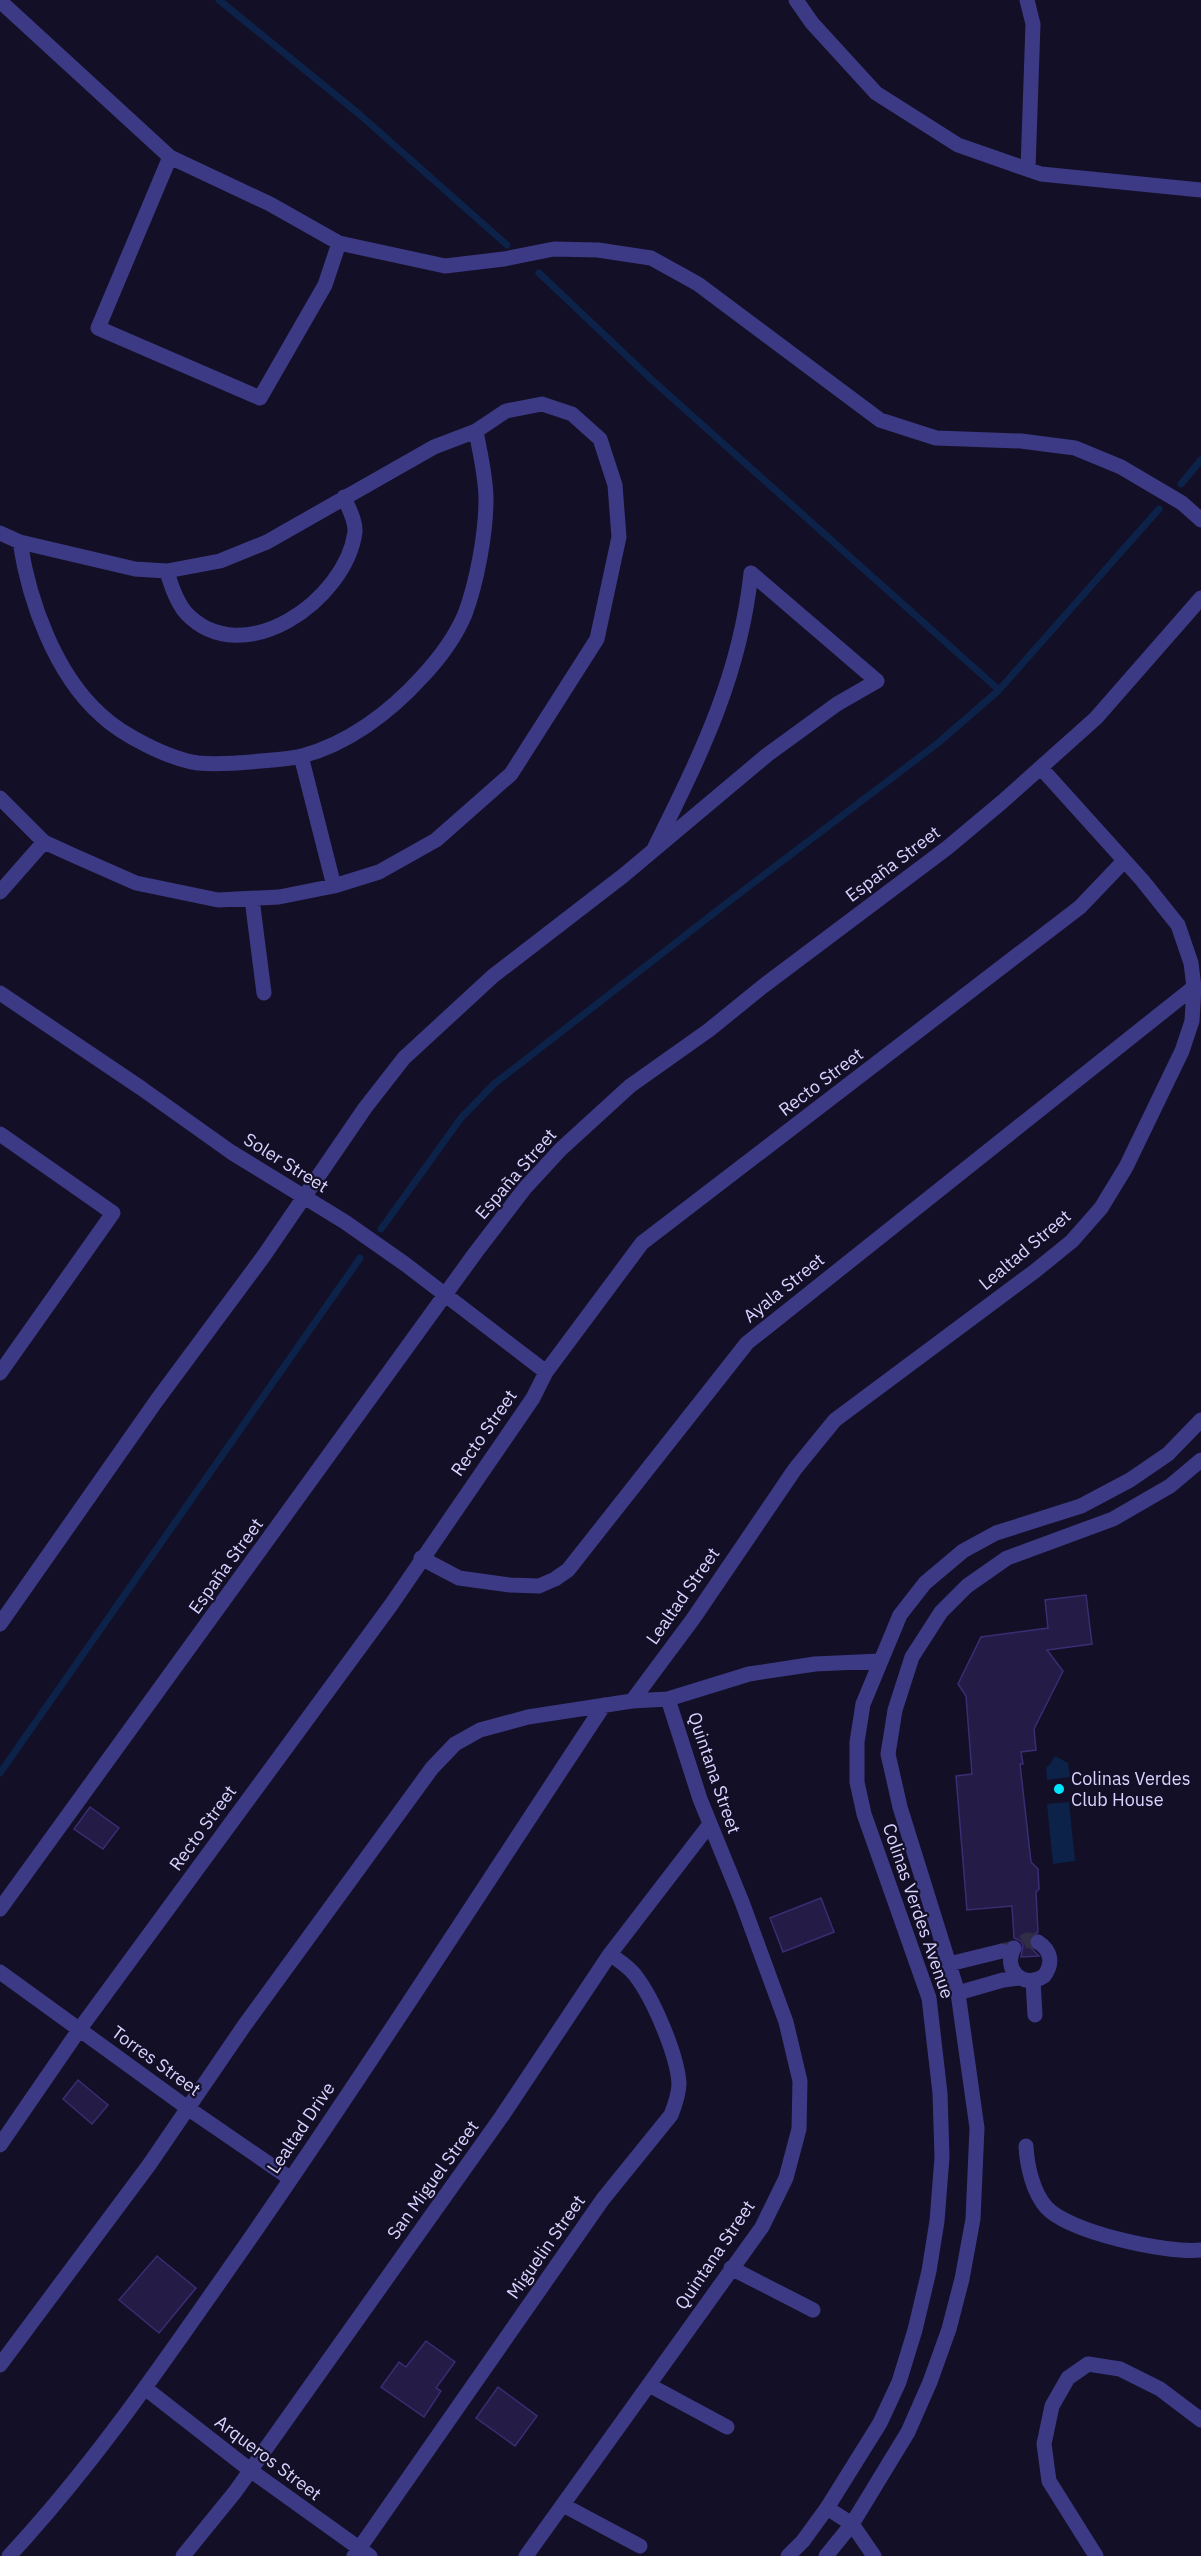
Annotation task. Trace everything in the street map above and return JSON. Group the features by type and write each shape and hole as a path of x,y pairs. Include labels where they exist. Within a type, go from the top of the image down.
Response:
{"street":[{"path":"796,0 812,23 876,93 958,145 1041,174 1201,190"},
{"path":"1027,0 1034,24 1028,169"},
{"path":"0,1 170,157 270,204 339,243 445,266 504,259 554,249 598,250 651,258 698,284 880,420 936,438 1021,441 1075,447 1121,467 1182,503 1201,520"},
{"path":"170,157 98,328 260,398 325,285 339,243"},
{"path":"0,533 20,542 135,569 167,571 220,561 267,542 434,447 476,431 506,411 542,404 572,414 600,439 615,486 619,537 597,639 511,774 436,840 379,872 334,886 279,897 218,900 136,883 44,842 0,798"},
{"path":"20,542 25,576 39,618 75,688 101,716 162,752 196,763 232,764 301,756 338,742 377,718 402,699 448,645 465,614 477,568 486,498 476,431"},
{"path":"167,571 174,593 185,611 213,632 231,635 273,627 302,614 337,578 348,556 355,530 344,497"},
{"path":"0,1624 90,1494 263,1257 365,1108 404,1058 493,975 554,931 654,849 767,755 837,704 878,681 751,573 744,621 720,705 705,745 654,849"},
{"name":"España Street","path":"0,1909 446,1297 476,1252 525,1188 561,1149 630,1086 710,1030 762,987 947,848 1041,768 1096,718 1201,598"},
{"path":"301,756 334,886"},
{"name":"Lealtad Street","path":"632,1701 693,1619 795,1469 836,1420 1035,1271 1072,1241 1101,1208 1126,1167 1182,1051 1192,1021 1194,987 1191,963 1178,925 1041,768"},
{"path":"0,892 44,842"},
{"name":"Recto Street","path":"0,2145 79,2030 391,1605 421,1558 533,1398 546,1372 642,1243 1080,907 1124,861"},
{"path":"252,899 264,993"},
{"name":"Ayala Street","path":"421,1558 459,1578 510,1586 539,1586 562,1574 575,1561 747,1343 1194,987"},
{"name":"Soler Street","path":"0,993 231,1152 405,1264 546,1372"},
{"path":"0,1134 113,1213 0,1373"},
{"name":"Colinas Verdes Avenue","path":"788,2556 803,2541 827,2508 880,2423 899,2382 915,2330 929,2271 937,2222 942,2157 940,2093 929,1998 864,1814 856,1782 857,1742 863,1704 900,1615 925,1583 963,1551 996,1533 1082,1506 1130,1480 1168,1454 1201,1420"},
{"name":"Colinas Verdes Avenue","path":"826,2556 852,2524 908,2432 917,2412 945,2339 962,2279 972,2219 977,2128 958,1993 900,1807 888,1754 895,1710 912,1656 941,1612 975,1580 1007,1558 1113,1519 1170,1486 1201,1460"},
{"path":"0,2365 55,2294 189,2109 244,2026 432,1768 455,1744 480,1730 528,1717 632,1701 668,1699 749,1674 815,1664 880,1661"},
{"name":"Quintana Street","path":"526,2556 731,2268 762,2228 786,2178 799,2129 800,2081 786,2022 742,1902 710,1824 683,1750 668,1699"},
{"name":"Lealtad Drive","path":"9,2556 45,2518 145,2388 291,2179 604,1706"},
{"name":"San Miguel Street","path":"183,2556 250,2470 502,2116 610,1954 710,1824"},
{"path":"958,1993 1004,1980 1026,1980 1044,1976 1050,1966 1050,1955 1038,1942"},
{"path":"949,1964 1008,1950 1010,1964 1026,1980 1035,2015"},
{"name":"Miguelin Street","path":"361,2554 603,2199 671,2115 679,2083 673,2056 653,2003 634,1973 610,1954"},
{"name":"Torres Street","path":"0,1972 189,2109 291,2179"},
{"path":"1026,2146 1030,2173 1039,2195 1045,2206 1062,2220 1135,2243 1177,2250 1201,2250"},
{"path":"731,2268 813,2310"},
{"path":"1096,2556 1049,2481 1044,2444 1052,2406 1068,2379 1088,2364 1119,2369 1160,2389 1201,2420"},
{"path":"649,2385 727,2427"},
{"name":"Arqueros Street","path":"145,2388 361,2554"},
{"path":"563,2505 640,2546"},
{"path":"827,2508 852,2524 874,2556"}],"water":[{"path":"1055,1756 1068,1763 1070,1777 1047,1780 1046,1768"},
{"path":"1069,1802 1075,1861 1053,1864 1047,1804"}],"building":[{"name":"Colinas Verdes Club House","path":"1086,1595 1092,1644 1047,1650 1063,1671 1034,1729 1036,1750 1021,1752 1023,1764 1020,1764 1031,1862 1038,1869 1039,1889 1036,1892 1038,1932 1028,1941 1029,1946 1039,1956 1021,1957 1023,1946 1021,1941 1014,1938 1012,1906 967,1910 956,1776 972,1774 966,1696 958,1684 981,1637 1048,1628 1045,1600"},
{"path":"90,1807 119,1828 103,1849 74,1829"},
{"path":"821,1898 834,1932 783,1952 770,1918"},
{"path":"78,2080 108,2105 92,2124 63,2099"},
{"path":"157,2256 196,2288 159,2333 119,2300"},
{"path":"426,2341 455,2362 436,2388 441,2391 424,2417 381,2387 399,2362 406,2367"},
{"path":"498,2387 537,2416 515,2446 476,2418"}],"waterway":[{"path":"219,0 359,114 507,245"},
{"path":"539,273 651,379 999,690"},
{"path":"1181,484 1201,460"},
{"path":"381,1229 461,1118 494,1084 938,743 999,690 1159,509"},
{"path":"0,1773 360,1258"}],"tunnel":[{"path":"1002,1951 1014,1948 1027,1940 1038,1942"}],"place":[{"name":"Colinas Verdes Club House","path":"1059,1789"}]}
